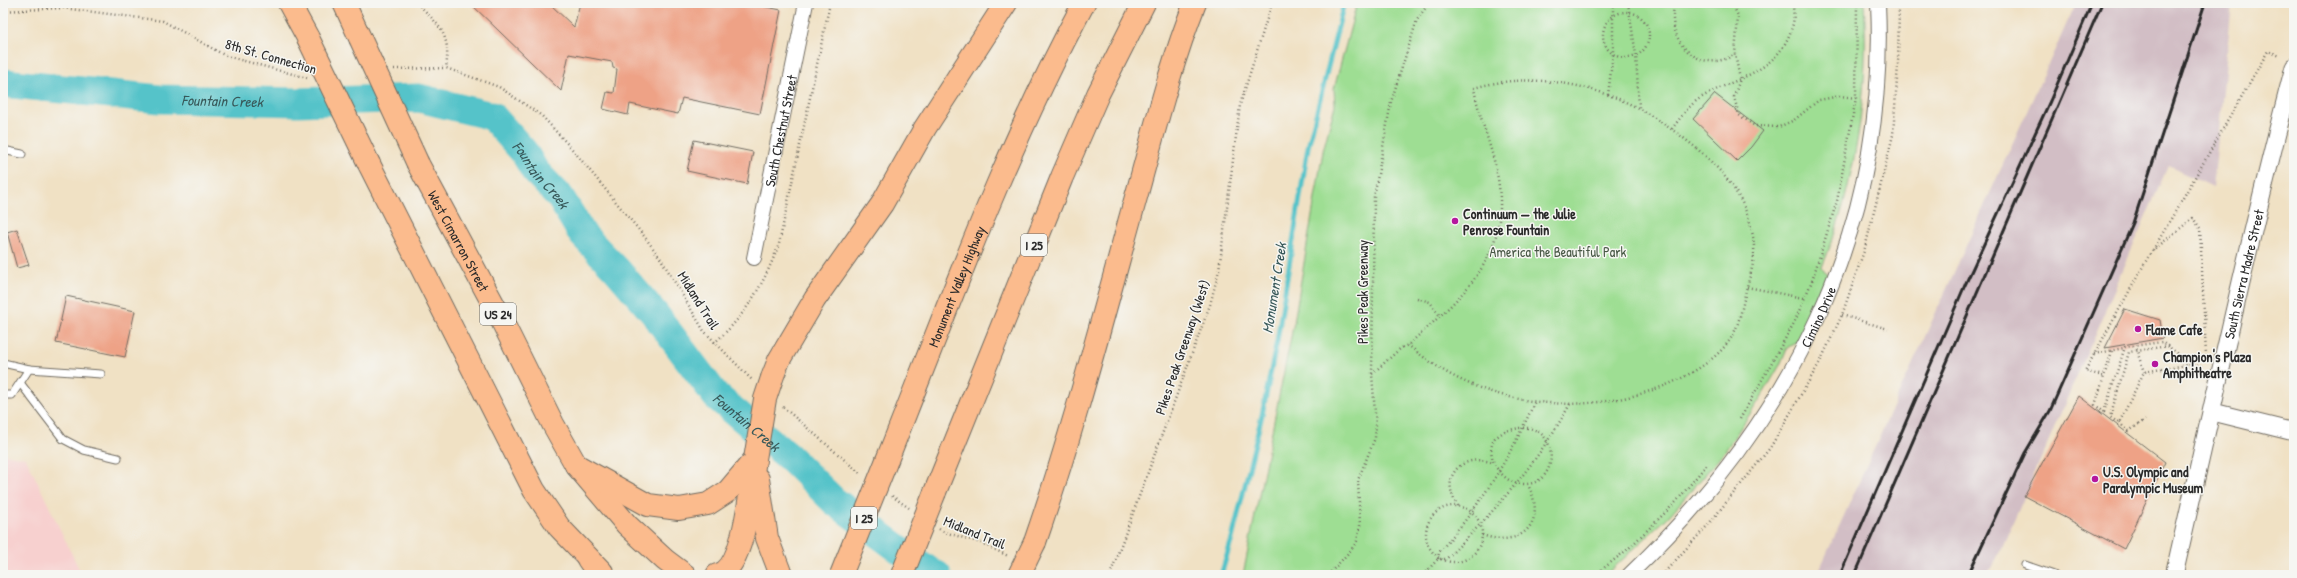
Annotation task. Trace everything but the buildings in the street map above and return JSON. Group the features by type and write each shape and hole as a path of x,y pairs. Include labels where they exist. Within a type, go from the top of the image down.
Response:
{"highway":[{"path":"289,3 308,38 369,164 534,490 559,527 594,567 606,575"},
{"name":"West Cimarron Street","path":"344,3 418,164 497,311 553,424 576,465 627,525 665,560 685,575"},
{"path":"717,575 722,574 734,562 740,545 764,399 763,379 779,360 815,299 882,204 926,128 1006,3"},
{"name":"Monument Valley Highway","path":"841,575 1009,160 1048,73 1084,3"},
{"name":"I 25","path":"902,575 1062,177 1098,94 1144,3"},
{"path":"1016,567 1035,542 1066,450 1157,120 1182,36 1195,3"},
{"path":"576,465 648,505 678,509 708,504 728,490 750,487"},
{"path":"750,487 781,575"}],"street":[{"name":"South Chestnut Street","path":"754,258 806,3"},
{"name":"Cimino Drive","path":"1629,575 1674,532 1722,475 1777,397 1808,341 1834,276 1848,234 1870,145 1879,58 1878,3"},
{"name":"South Sierra Madre Street","path":"2174,575 2213,412 2257,209 2294,67"},
{"path":"2213,412 2294,432"}],"lane":[{"path":"3,150 22,154"},
{"path":"3,363 29,369 101,374"},
{"path":"3,395 12,394 29,369"},
{"path":"20,384 63,439 84,450 118,458"},
{"path":"2026,565 2054,575"}],"path":[{"path":"391,69 446,68 447,42 438,24 417,3"},
{"path":"714,343 732,327 753,299 770,269 779,244 830,3"},
{"name":"Pikes Peak Greenway (West)","path":"1110,575 1210,305 1219,270 1240,105 1272,3"},
{"name":"Pikes Peak Greenway","path":"1328,575 1351,550 1356,541 1360,526 1358,480 1375,438 1376,426 1372,374 1372,233 1377,173 1391,102 1399,75 1417,20 1429,3"},
{"path":"1608,95 1613,54 1613,3"},
{"path":"1628,3 1636,55 1639,108"},
{"path":"1675,3 1673,12 1673,26 1676,38 1695,56 1709,61 1726,60 1735,54"},
{"path":"1732,3 1738,16 1735,54 1740,79 1734,97 1739,115 1755,126 1779,127 1794,120 1819,100 1828,97 1856,98"},
{"path":"1672,129 1687,109 1702,96 1740,79 1773,61 1784,48 1793,26 1793,3"},
{"path":"1736,426 1794,323 1812,281 1837,201 1856,98 1857,3"},
{"path":"1899,3 1900,29"},
{"name":"8th St. Connection","path":"3,11 63,8 163,21 226,56 312,79"},
{"path":"1630,12 1638,15 1645,21 1649,30 1645,47 1636,55 1628,57 1613,54 1604,42 1603,36 1607,21 1613,16 1630,12"},
{"path":"2103,376 2085,371 2151,252 2268,51 2280,56"},
{"name":"Midland Trail","path":"446,68 499,87 520,100 547,121 644,236 661,259 704,332 714,343 763,379"},
{"path":"1372,374 1401,348 1408,345 1468,288 1481,272 1492,250 1498,226 1500,198 1498,178 1474,88 1489,83 1511,81 1548,81 1608,95 1639,108 1672,129 1697,148 1723,174 1746,213 1754,247 1747,287 1734,333 1721,349 1687,376 1648,392 1626,398 1570,404 1535,401 1488,390 1456,377 1408,345"},
{"path":"2151,252 2193,218 2200,228 2206,356"},
{"path":"1747,287 1804,298"},
{"path":"1417,298 1430,302 1440,316"},
{"path":"1842,316 1888,329"},
{"path":"2094,354 2125,347 2162,342 2192,364 2204,367"},
{"path":"2119,423 2144,372 2137,351 2133,346"},
{"path":"2145,420 2129,431 2110,417 2129,352 2168,346"},
{"path":"2112,351 2095,405 2104,412 2125,347"},
{"path":"2144,372 2192,364"},
{"path":"1423,575 1438,559 1439,552 1472,513 1500,473 1535,401"},
{"path":"776,402 848,465 867,478"},
{"path":"1438,559 1446,558 1480,525 1517,484 1547,442 1570,404"},
{"path":"1523,428 1538,431 1547,442 1551,451 1551,461 1547,471 1541,478 1528,484 1517,484 1500,473 1494,464 1491,447 1495,438 1505,431 1523,428"},
{"path":"1458,506 1450,488 1455,471 1461,464 1475,459 1494,464"},
{"path":"1595,575 1628,548 1676,502 1710,461"},
{"path":"1482,535 1508,540 1519,537 1527,530 1533,519 1535,510 1535,501 1528,484"},
{"path":"886,492 912,510"},
{"path":"1458,506 1472,513 1480,525 1482,535 1479,548 1466,560 1457,563 1447,562 1438,559 1426,542 1426,527 1429,519 1441,508 1458,506"},
{"name":"Midland Trail","path":"937,528 944,532 981,543 1016,567"}],"shaded area":[{"path":"2076,3 2232,3 2213,187 2168,166 2003,546 1987,575 1817,575"},
{"path":"3,454 26,458 79,569 106,575 3,575"}],"green space":[{"name":"America the Beautiful Park","path":"1357,3 1864,3 1865,69 1858,137 1843,205 1834,237 1822,267 1828,276 1800,340 1787,348 1780,365 1760,399 1723,454 1668,517 1606,575 1243,575 1294,322 1323,151 1335,105 1334,89"}],"waterway":[{"name":"Monument Creek","path":"1221,575 1232,539 1262,415 1277,341 1308,147 1344,3"},
{"name":"Fountain Creek","path":"3,83 160,99 298,102 419,98 492,116 524,152 535,171 560,197 583,235 616,269 654,313 716,396 789,457 834,501 933,574 937,575"}],"railway":[{"path":"1840,575 1965,285 2050,101 2092,3"},
{"path":"1855,575 2102,3"},
{"path":"1968,575 2025,453 2050,411 2133,223 2205,3"}],"place":[{"name":"Continuum — the Julie Penrose Fountain","path":"1455,221"},
{"name":"Flame Cafe","path":"2138,329"},
{"name":"Champion's Plaza Amphitheatre","path":"2155,364"},
{"name":"U.S. Olympic and Paralympic Museum","path":"2095,479"}]}
